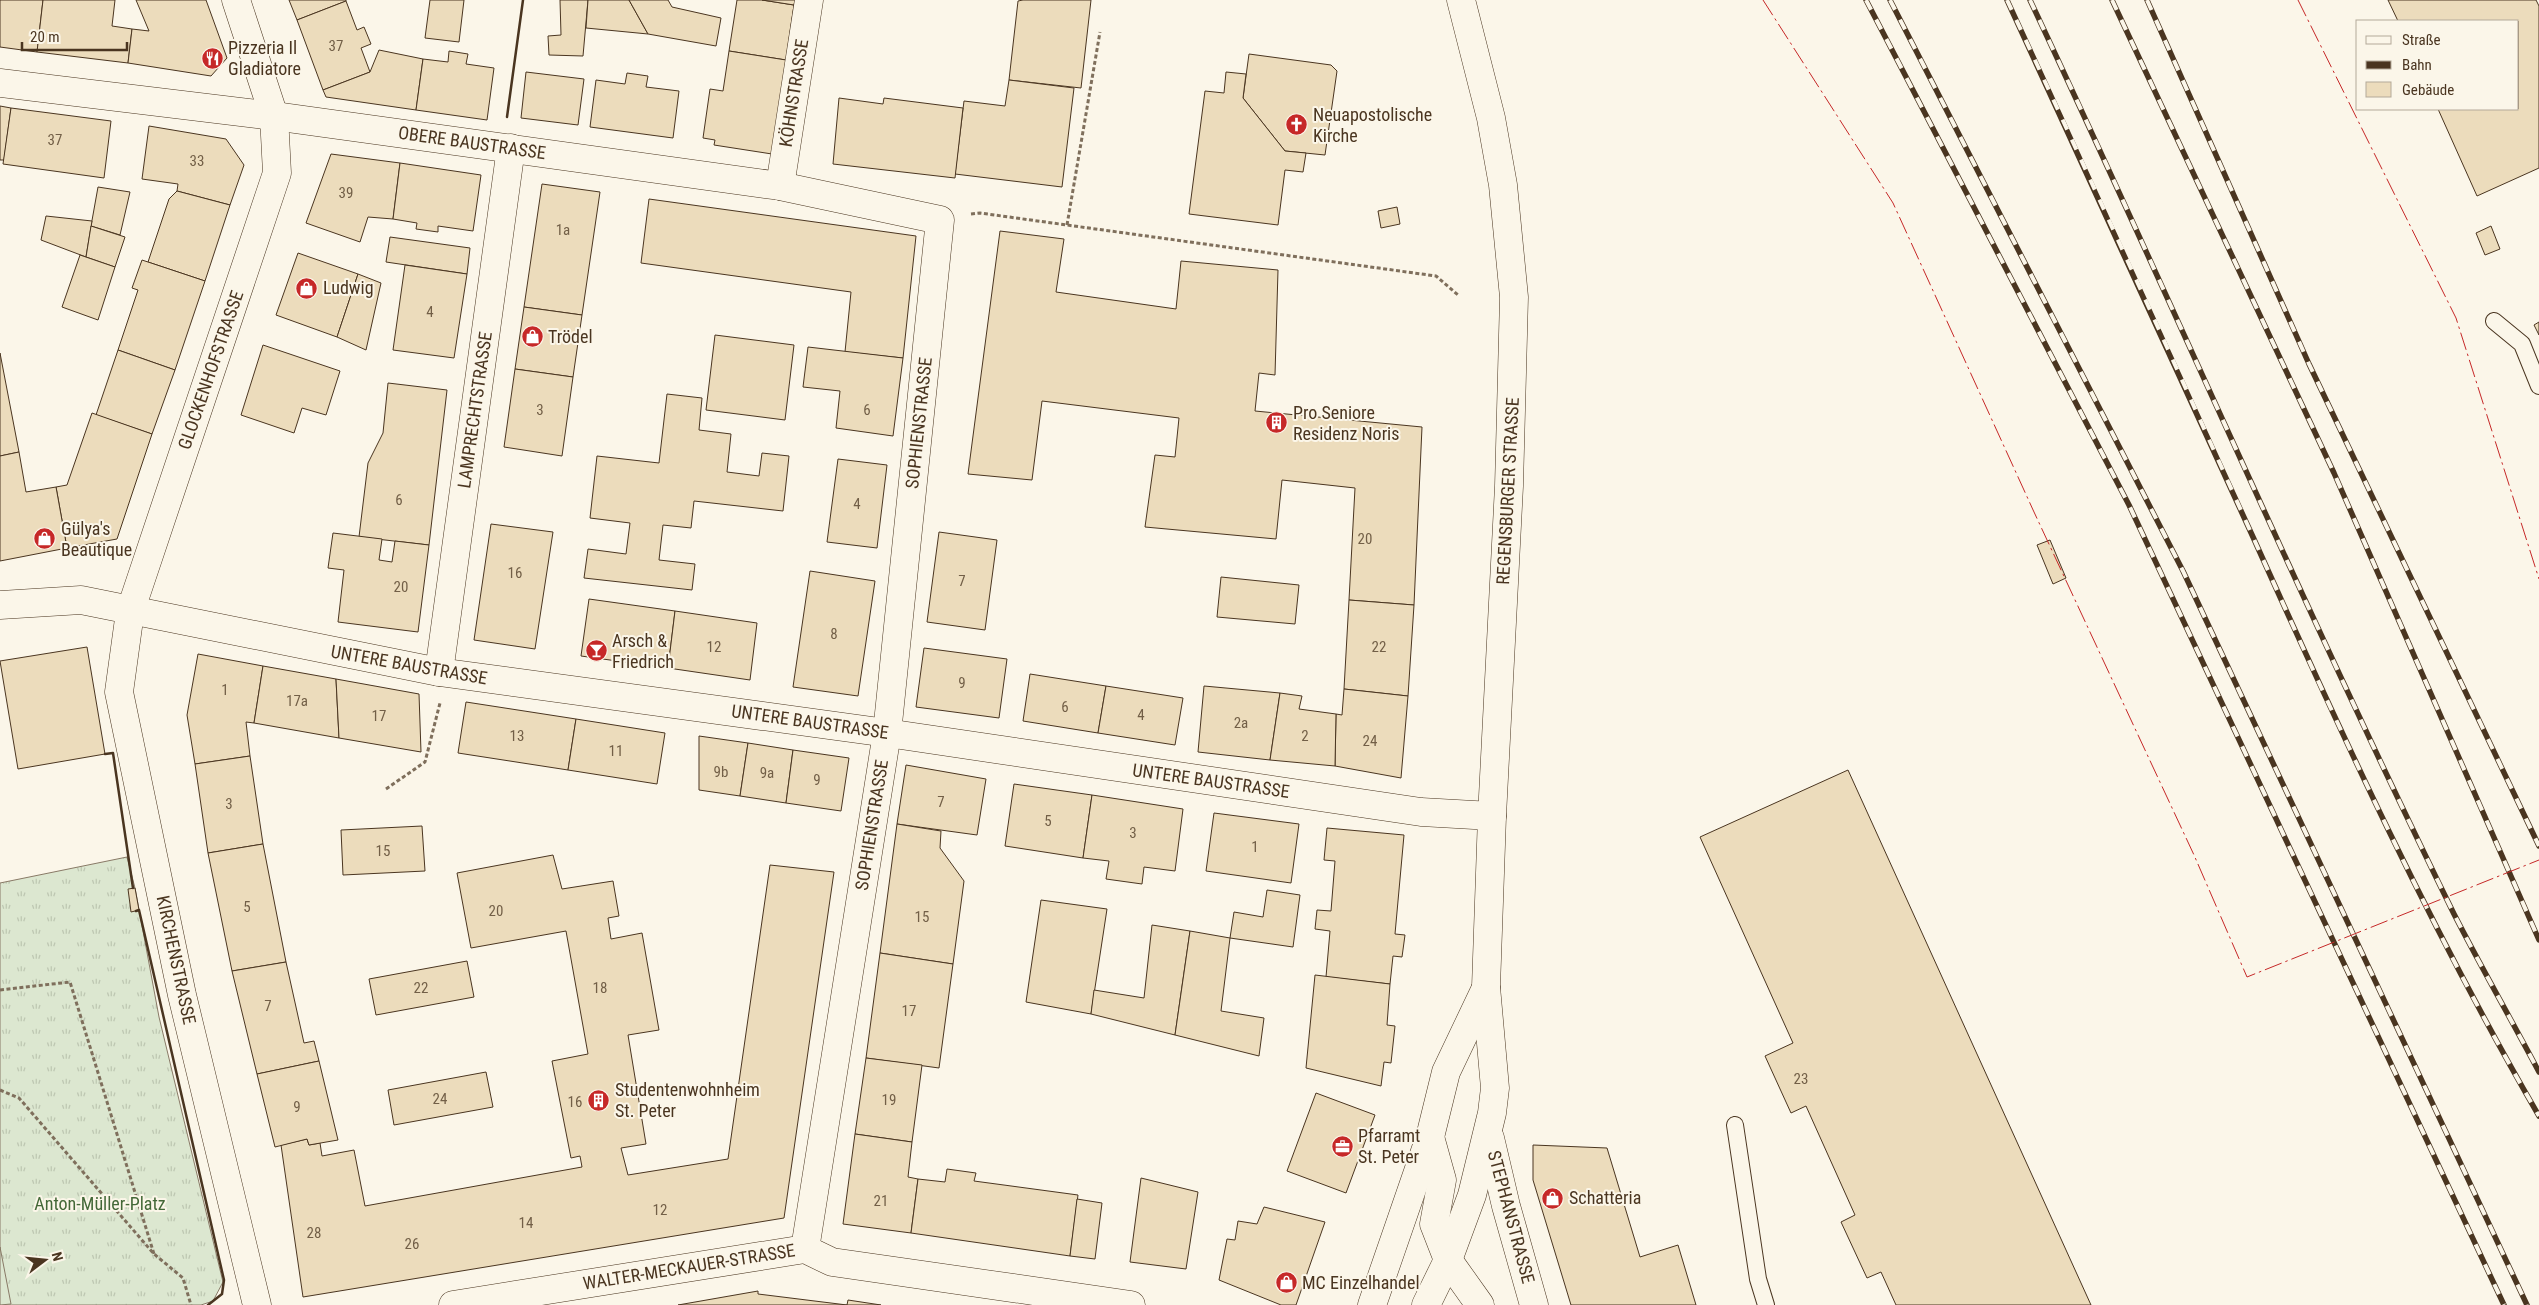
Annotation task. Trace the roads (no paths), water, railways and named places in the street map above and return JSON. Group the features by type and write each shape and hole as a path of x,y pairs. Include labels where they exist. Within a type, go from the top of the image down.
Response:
{"street":[{"name":"GLOCKENHOFSTRASSE","path":"130,612 277,173 274,116 236,0"},
{"name":"KÖHNSTRASSE","path":"780,186 809,0"},
{"name":"REGENSBURGER STRASSE","path":"1426,1305 1448,1260 1472,1196 1488,1129 1495,1088 1486,987 1492,816 1509,486 1514,297 1504,194 1491,118 1461,0"},
{"name":"OBERE BAUSTRASSE","path":"0,83 274,116 780,186 940,220"},
{"name":"LAMPRECHTSTRASSE","path":"443,673 511,148"},
{"name":"SOPHIENSTRASSE","path":"805,1248 887,733 940,220"},
{"path":"0,605 81,600 130,612"},
{"name":"UNTERE BAUSTRASSE","path":"130,612 443,673 887,733 1421,812 1492,816"},
{"name":"KIRCHENSTRASSE","path":"130,612 119,692 182,995 257,1305"},
{"name":"REGENSBURGER STRASSE","path":"1372,1305 1430,1137 1446,1072 1486,987"},
{"name":"STEPHANSTRASSE","path":"1488,1129 1506,1206 1534,1305"},
{"name":"REGENSBURGER STRASSE","path":"1430,1137 1442,1180 1434,1224 1448,1260"},
{"name":"WALTER-MECKAUER-STRASSE","path":"453,1305 805,1248 832,1262 1131,1305"},
{"path":"1448,1260 1480,1305"}],"lane":[{"path":"2494,322 2522,344 2539,386"},
{"path":"1735,1125 1758,1280 1766,1305"}],"railway":[{"path":"1866,0 2129,505 2504,1305"},
{"path":"1890,0 2183,571 2527,1305"},
{"path":"2007,0 2388,830 2461,975 2539,1116"},
{"path":"2030,0 2399,801 2454,914 2539,1072"},
{"path":"2112,0 2334,473 2539,940"},
{"path":"2147,0 2309,364 2539,846"}],"place":[{"name":"Pizzeria Il Gladiatore","path":"212,58"},
{"name":"Neuapostolische Kirche","path":"1297,125"},
{"name":"Ludwig","path":"307,288"},
{"name":"Trödel","path":"532,337"},
{"name":"Pro Seniore Residenz Noris","path":"1277,423"},
{"name":"Gülya's Beautique","path":"45,539"},
{"name":"Arsch & Friedrich","path":"596,651"},
{"name":"Studentenwohnheim St. Peter","path":"599,1100"},
{"name":"Pfarramt St. Peter","path":"1342,1146"},
{"name":"Schatteria","path":"1553,1198"},
{"name":"MC Einzelhandel","path":"1286,1283"}],"park label":[{"name":"Anton-Müller-Platz","path":"100,1204"}]}
